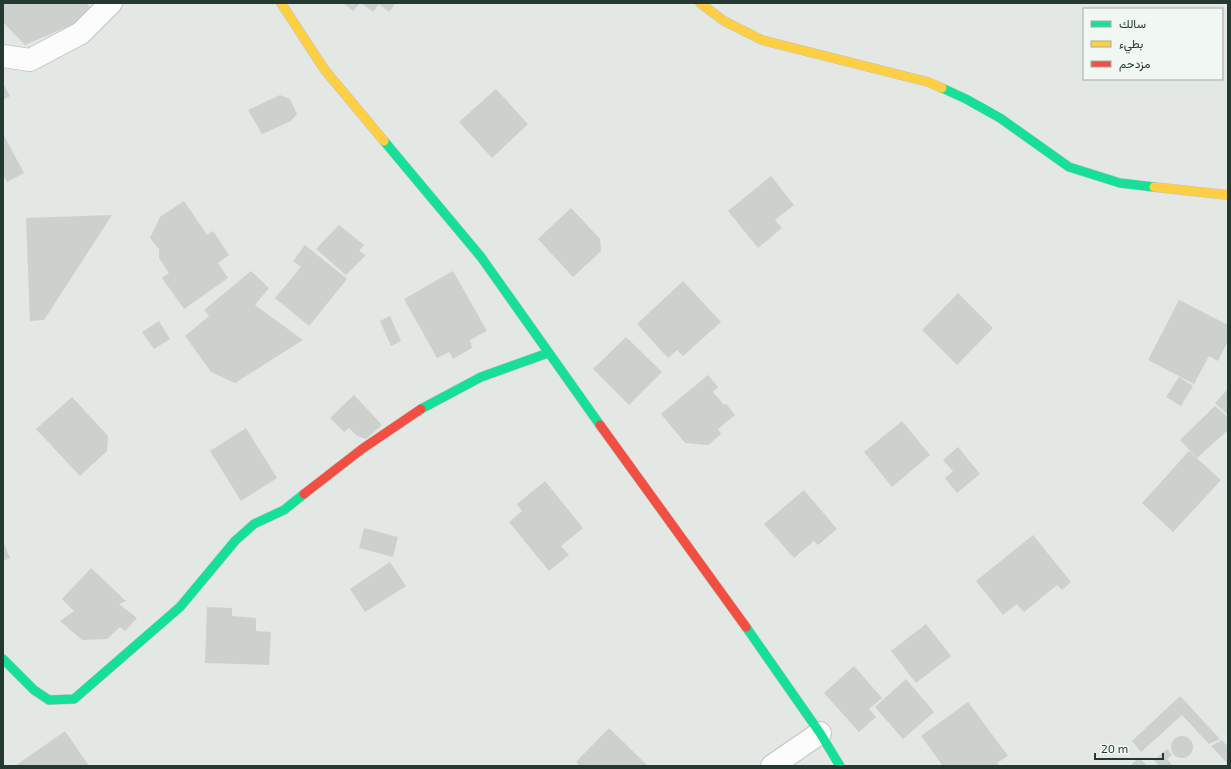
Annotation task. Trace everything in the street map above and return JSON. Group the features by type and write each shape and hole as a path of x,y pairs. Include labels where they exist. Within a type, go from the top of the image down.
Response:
{"street":[{"path":"3,56 30,60 81,33 111,3"},
{"path":"281,3 324,69 481,256 548,353 698,560 820,733 840,766"},
{"path":"700,3 724,21 762,40 928,82 966,99 1000,118 1069,167 1120,183 1228,195"},
{"path":"3,659 34,690 49,700 74,699 180,608 235,541 254,524 284,510 362,449 416,412 481,377 548,353"},
{"path":"772,766 820,733"}],"building":[{"path":"3,3 87,3 90,8 74,24 25,45 3,22"},
{"path":"343,3 360,3 353,11"},
{"path":"361,3 396,3 389,12 379,4 373,12"},
{"path":"3,83 10,96 3,100"},
{"path":"496,89 528,124 492,158 459,122"},
{"path":"280,95 290,99 297,114 291,121 262,134 248,110"},
{"path":"3,134 24,173 7,182 3,175"},
{"path":"771,176 794,205 775,220 782,228 758,248 728,211"},
{"path":"184,201 207,235 213,231 229,255 218,263 228,278 184,309 162,278 169,273 159,258 159,249 150,238 160,217"},
{"path":"571,208 600,239 601,251 573,277 538,239"},
{"path":"112,215 44,320 30,321 26,218"},
{"path":"339,225 364,245 359,251 366,255 346,275 316,249"},
{"path":"305,245 347,279 309,326 275,298 301,267 293,261"},
{"path":"251,271 269,288 255,305 303,340 235,383 211,372 185,336 209,316 204,310"},
{"path":"453,271 487,331 470,340 472,348 453,359 449,352 437,358 404,299"},
{"path":"683,281 721,322 683,356 677,350 668,358 637,324"},
{"path":"958,293 993,328 957,365 922,330"},
{"path":"1179,300 1228,325 1228,341 1218,361 1209,356 1194,384 1148,360"},
{"path":"390,316 401,341 391,346 380,321"},
{"path":"159,321 170,339 154,349 142,332"},
{"path":"626,337 662,372 629,405 593,369"},
{"path":"708,375 718,387 713,392 735,415 718,429 721,434 708,445 685,443 661,414"},
{"path":"1179,377 1193,386 1181,406 1166,397"},
{"path":"1228,389 1228,415 1215,403"},
{"path":"354,395 382,425 366,439 357,436 349,428 344,432 330,418"},
{"path":"72,397 108,436 107,451 80,476 36,429"},
{"path":"1215,406 1228,417 1228,430 1197,458 1180,440"},
{"path":"902,421 930,455 892,487 864,452"},
{"path":"246,428 277,478 241,501 210,451"},
{"path":"958,447 980,474 957,493 945,478 953,471 943,460"},
{"path":"1189,451 1221,480 1173,532 1142,503"},
{"path":"545,481 583,528 561,546 569,555 549,571 509,522 522,511 517,504"},
{"path":"804,490 837,529 818,545 814,541 794,558 764,524"},
{"path":"364,528 398,537 393,557 359,548"},
{"path":"1033,535 1071,582 1062,590 1057,585 1024,612 1017,604 1003,615 976,581"},
{"path":"3,541 10,558 3,561"},
{"path":"390,562 406,586 365,612 350,589"},
{"path":"91,568 126,601 119,604 137,618 125,631 120,627 107,639 82,640 60,621 74,611 62,599"},
{"path":"207,607 232,608 232,616 256,618 256,631 271,632 269,665 205,663"},
{"path":"926,624 951,656 916,683 891,651"},
{"path":"854,666 882,698 869,709 876,717 859,732 824,693"},
{"path":"906,679 934,712 903,739 875,707"},
{"path":"1180,696 1220,739 1209,744 1182,715 1141,752 1132,741"},
{"path":"968,702 1008,756 997,763 999,766 943,766 921,736"},
{"path":"609,728 648,766 580,766 576,762"},
{"path":"65,731 89,766 15,766"},
{"path":"1182,736 1190,739 1193,747 1190,755 1182,758 1174,755 1171,747 1174,739"},
{"path":"1222,740 1228,747 1228,764 1211,746"},
{"path":"1167,749 1172,755 1167,759 1173,766 1159,766 1154,760"},
{"path":"1139,757 1147,766 1130,766"}],"traffic: fast":[{"path":"942,88 966,99 1000,118 1069,167 1120,183 1154,187"},
{"path":"384,141 481,257 600,425"},
{"path":"421,409 481,377 548,353"},
{"path":"3,659 34,690 49,700 74,699 180,607 235,541 254,524 284,510 304,494"},
{"path":"746,627 820,733 840,766"}],"traffic: slow":[{"path":"281,3 324,69 384,141"},
{"path":"700,3 724,21 762,40 928,82 942,88"},
{"path":"1154,187 1228,195"}],"traffic: jam":[{"path":"304,494 362,449 421,409"},
{"path":"600,425 746,627"}]}
